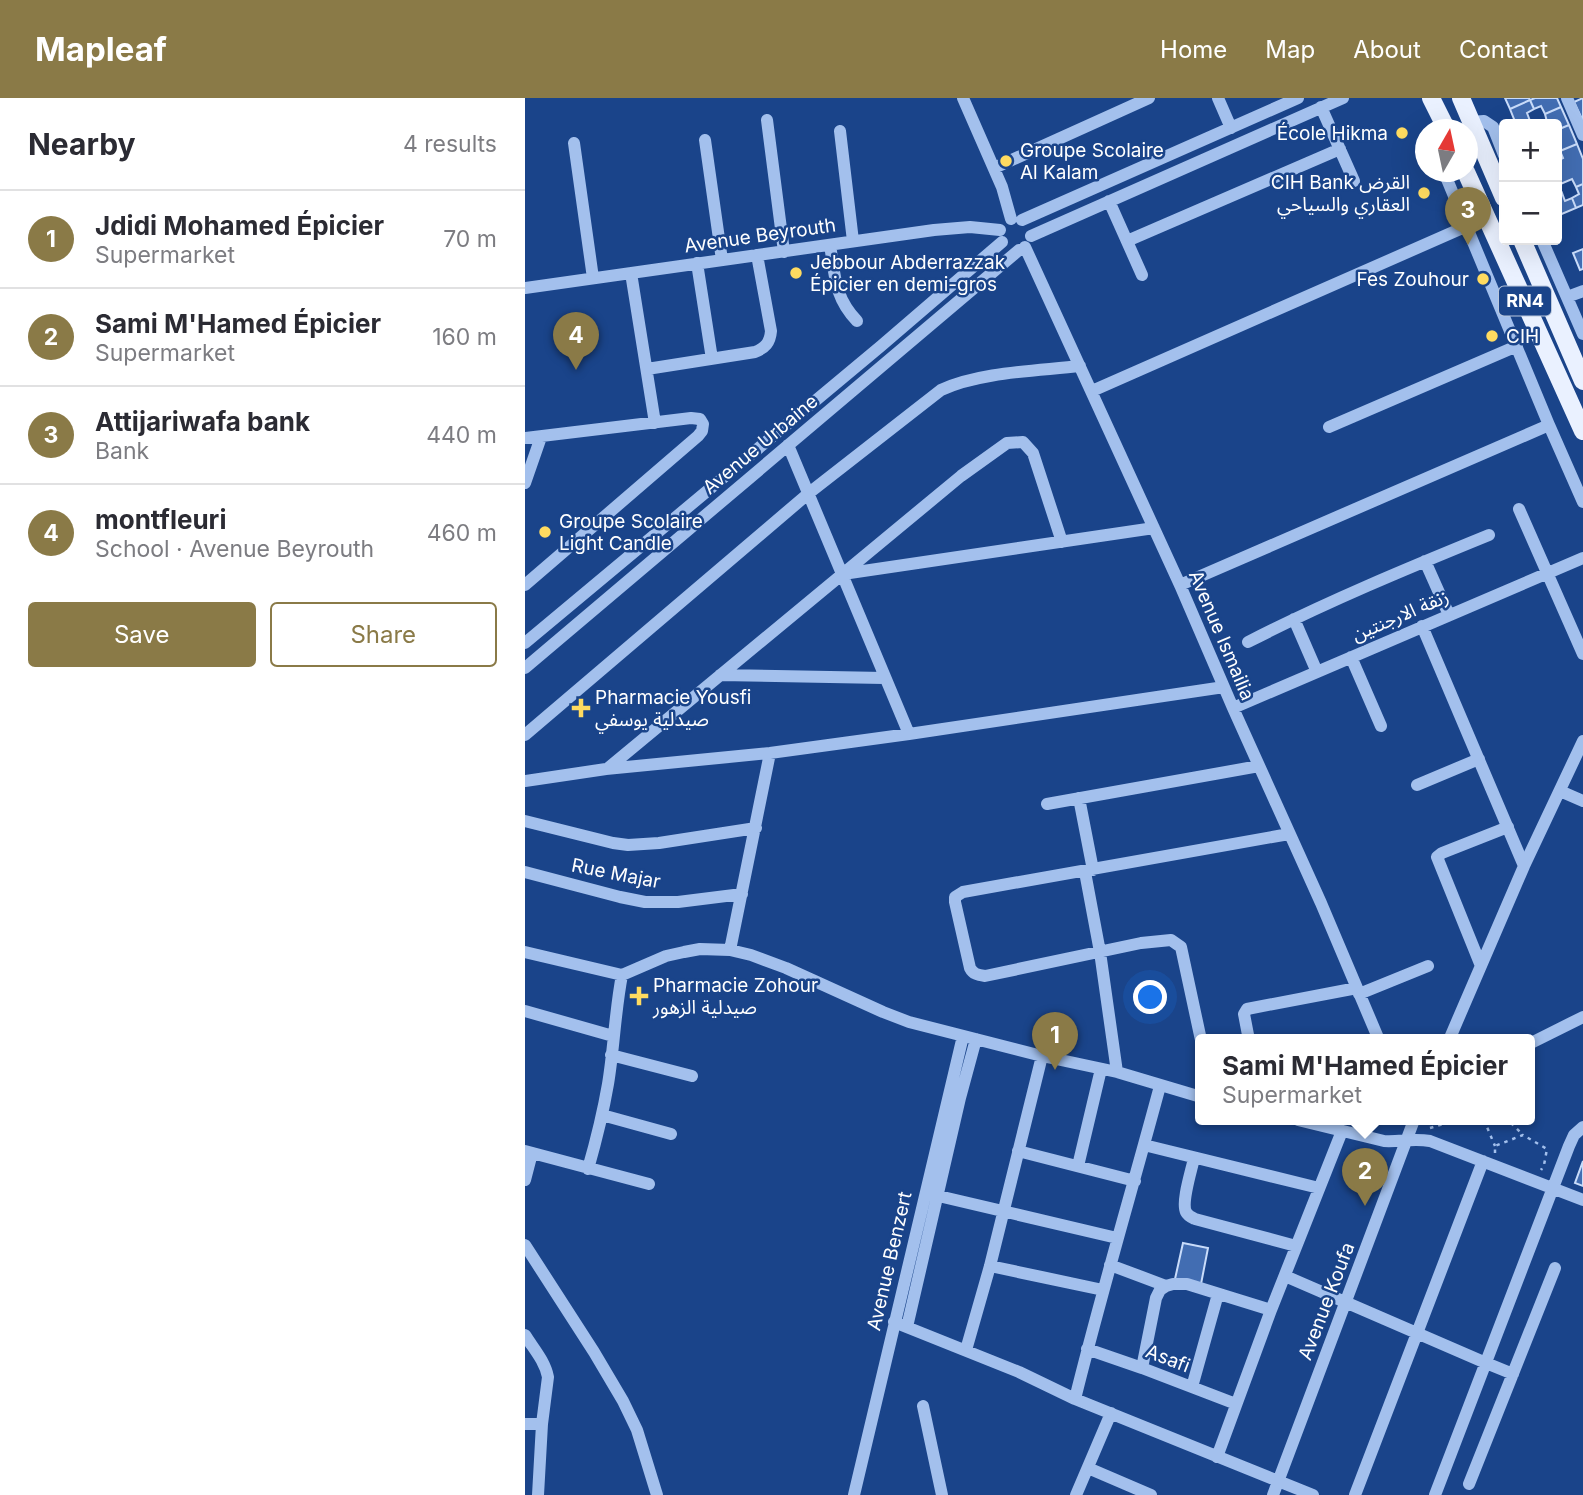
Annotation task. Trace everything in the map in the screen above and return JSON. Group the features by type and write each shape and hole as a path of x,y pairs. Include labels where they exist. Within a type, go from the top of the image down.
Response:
{"main road":[{"path":"1431,98 1442,119"},
{"path":"1461,98 1471,119"},
{"path":"1478,136 1499,186"},
{"name":"RN4","path":"1471,182 1583,431"},
{"name":"RN4","path":"1524,245 1583,381"}],"street":[{"path":"963,98 1016,220 1029,227 1025,244"},
{"path":"995,168 1149,98"},
{"path":"1218,98 1231,128"},
{"path":"1298,98 1016,220 1007,221 1001,236 1009,249 1025,244 1109,201 1343,98"},
{"path":"1567,98 1583,135"},
{"path":"1321,107 1354,181"},
{"path":"767,120 785,252"},
{"path":"1478,122 1484,121 1493,127 1499,142"},
{"path":"840,131 853,241"},
{"path":"705,140 722,260"},
{"path":"574,143 593,278"},
{"path":"1126,241 1340,149"},
{"path":"1448,182 1583,502"},
{"path":"1109,201 1142,275"},
{"path":"1092,391 1467,226"},
{"name":"Avenue Beyrouth","path":"526,284 593,278 970,227 1001,236"},
{"name":"Avenue Urbaine","path":"525,643 881,346 1001,236"},
{"name":"Avenue Ismailia","path":"1025,244 1180,585 1376,1034"},
{"name":"Avenue Urbaine","path":"525,668 1025,244"},
{"path":"830,245 839,295 856,321"},
{"path":"1544,245 1583,334"},
{"path":"647,369 755,352 769,342 771,331 757,255"},
{"path":"697,263 712,359"},
{"path":"631,273 655,423"},
{"path":"1567,298 1583,290"},
{"path":"1329,427 1517,346"},
{"path":"525,734 809,493 941,390 975,378 1080,366"},
{"path":"525,438 695,418 703,424 698,436 525,585"},
{"path":"1180,585 1549,425"},
{"path":"525,483 541,437"},
{"path":"606,769 961,476 1000,448 1023,442 1033,453 1062,542"},
{"path":"788,445 909,734"},
{"path":"1519,509 1583,654"},
{"path":"842,574 1154,528"},
{"path":"1248,642 1294,619 1489,535"},
{"name":"زنقة الارجنتين","path":"1233,708 1583,558"},
{"path":"1425,561 1449,615"},
{"path":"1294,619 1317,672"},
{"path":"1422,626 1524,866"},
{"path":"1351,657 1381,726"},
{"path":"720,675 884,678"},
{"path":"525,781 606,769 770,753 1224,687"},
{"path":"1454,1034 1524,866 1583,741"},
{"path":"730,950 770,753"},
{"path":"1417,785 1479,759"},
{"path":"1047,804 1259,766"},
{"path":"1560,791 1583,801"},
{"path":"1079,798 1117,1072"},
{"path":"525,821 628,845 756,828"},
{"path":"1481,966 1437,857 1441,853 1507,827"},
{"path":"1200,1034 1181,947 1177,942 1171,940 1141,943 985,976 979,975 969,968 955,897 963,892 1289,834"},
{"name":"Rue Majar","path":"525,872 645,902 678,902 742,894"},
{"path":"525,952 622,975 684,952 700,949 730,950 786,968 909,1022 1117,1072 1195,1095"},
{"path":"1247,1034 1244,1014 1247,1009 1358,991 1428,966"},
{"path":"588,1169 609,1081 622,975"},
{"path":"525,1011 613,1036"},
{"path":"1535,1041 1583,1017"},
{"name":"Avenue Benzert","path":"854,1495 894,1322 931,1194 970,1037"},
{"path":"611,1055 692,1076"},
{"path":"966,1350 1042,1056"},
{"path":"1078,1166 1101,1069"},
{"path":"1075,1399 1160,1086"},
{"path":"602,1115 671,1134"},
{"path":"1318,1125 1384,1141 1430,1141 1489,1159 1583,1200"},
{"name":"Avenue Koufa","path":"1273,1495 1345,1301 1413,1139 1414,1125"},
{"path":"1435,1495 1574,1135 1583,1127"},
{"path":"1217,1457 1271,1310 1342,1131"},
{"path":"1144,1145 1319,1188"},
{"path":"1018,1151 1135,1181"},
{"path":"525,1180 528,1152 649,1184"},
{"path":"1194,1158 1185,1200 1184,1209 1187,1214 1195,1219 1296,1246"},
{"path":"1355,1495 1489,1159"},
{"path":"931,1194 1117,1237"},
{"name":"Avenue Benzert","path":"907,1327 931,1194"},
{"path":"525,1245 623,1401 636,1430 657,1495"},
{"path":"990,1265 1103,1290"},
{"path":"1110,1265 1166,1286"},
{"path":"1469,1484 1555,1268"},
{"path":"1285,1276 1513,1374"},
{"path":"1142,1368 1156,1298 1166,1286 1187,1284 1271,1310"},
{"path":"1192,1387 1218,1294"},
{"path":"894,1322 1313,1495"},
{"path":"525,1335 548,1377 538,1495"},
{"name":"Asafi","path":"1087,1349 1236,1404"},
{"path":"923,1406 942,1495"},
{"path":"1076,1495 1111,1413"},
{"path":"525,1424 543,1424"},
{"path":"1088,1468 1151,1495"}],"path":[{"path":"1413,1139 1427,1129 1440,1125"},
{"path":"1486,1125 1495,1146"},
{"path":"1513,1125 1523,1135 1547,1149 1544,1165 1537,1173"},
{"path":"1489,1159 1495,1146 1523,1135"}],"building":[{"path":"1505,98 1529,98 1530,100 1510,109"},
{"path":"1557,98 1561,107 1545,114 1541,106 1534,109 1530,100"},
{"path":"1583,98 1583,121 1574,102"},
{"path":"1530,100 1534,109 1527,113 1529,119 1514,119 1510,109"},
{"path":"1561,107 1569,125 1562,128 1562,119 1546,119 1545,114"},
{"path":"1569,125 1577,144 1562,150 1562,128"},
{"path":"1577,144 1583,159 1583,184 1576,187 1572,179 1562,183 1562,150"},
{"path":"1583,184 1583,205 1576,208 1572,198 1579,194 1576,187"},
{"path":"1562,193 1565,201 1572,198 1576,208 1562,214"},
{"path":"1583,249 1583,269 1580,270 1573,253"},
{"path":"1583,1161 1583,1186 1575,1183"},
{"path":"1183,1243 1208,1248 1201,1284 1175,1279"}],"place":[{"name":"École Hikma","path":"1402,133"},
{"name":"Groupe Scolaire Al Kalam","path":"1006,161"},
{"name":"CIH Bank القرض العقاري والسياحي","path":"1424,193"},
{"name":"Attijariwafa bank","path":"1468,245"},
{"name":"Jebbour Abderrazzak Épicier en demi-gros","path":"796,273"},
{"name":"Fes Zouhour","path":"1483,279"},
{"name":"CIH","path":"1492,336"},
{"name":"montfleuri","path":"576,370"},
{"name":"Groupe Scolaire Light Candle","path":"545,532"},
{"name":"Pharmacie Yousfi صيدلية يوسفي","path":"581,708"},
{"name":"Pharmacie Zohour صيدلية الزهور","path":"639,996"},
{"name":"Jdidi Mohamed Épicier","path":"1055,1070"},
{"name":"Sami M'Hamed Épicier","path":"1365,1206"}]}
